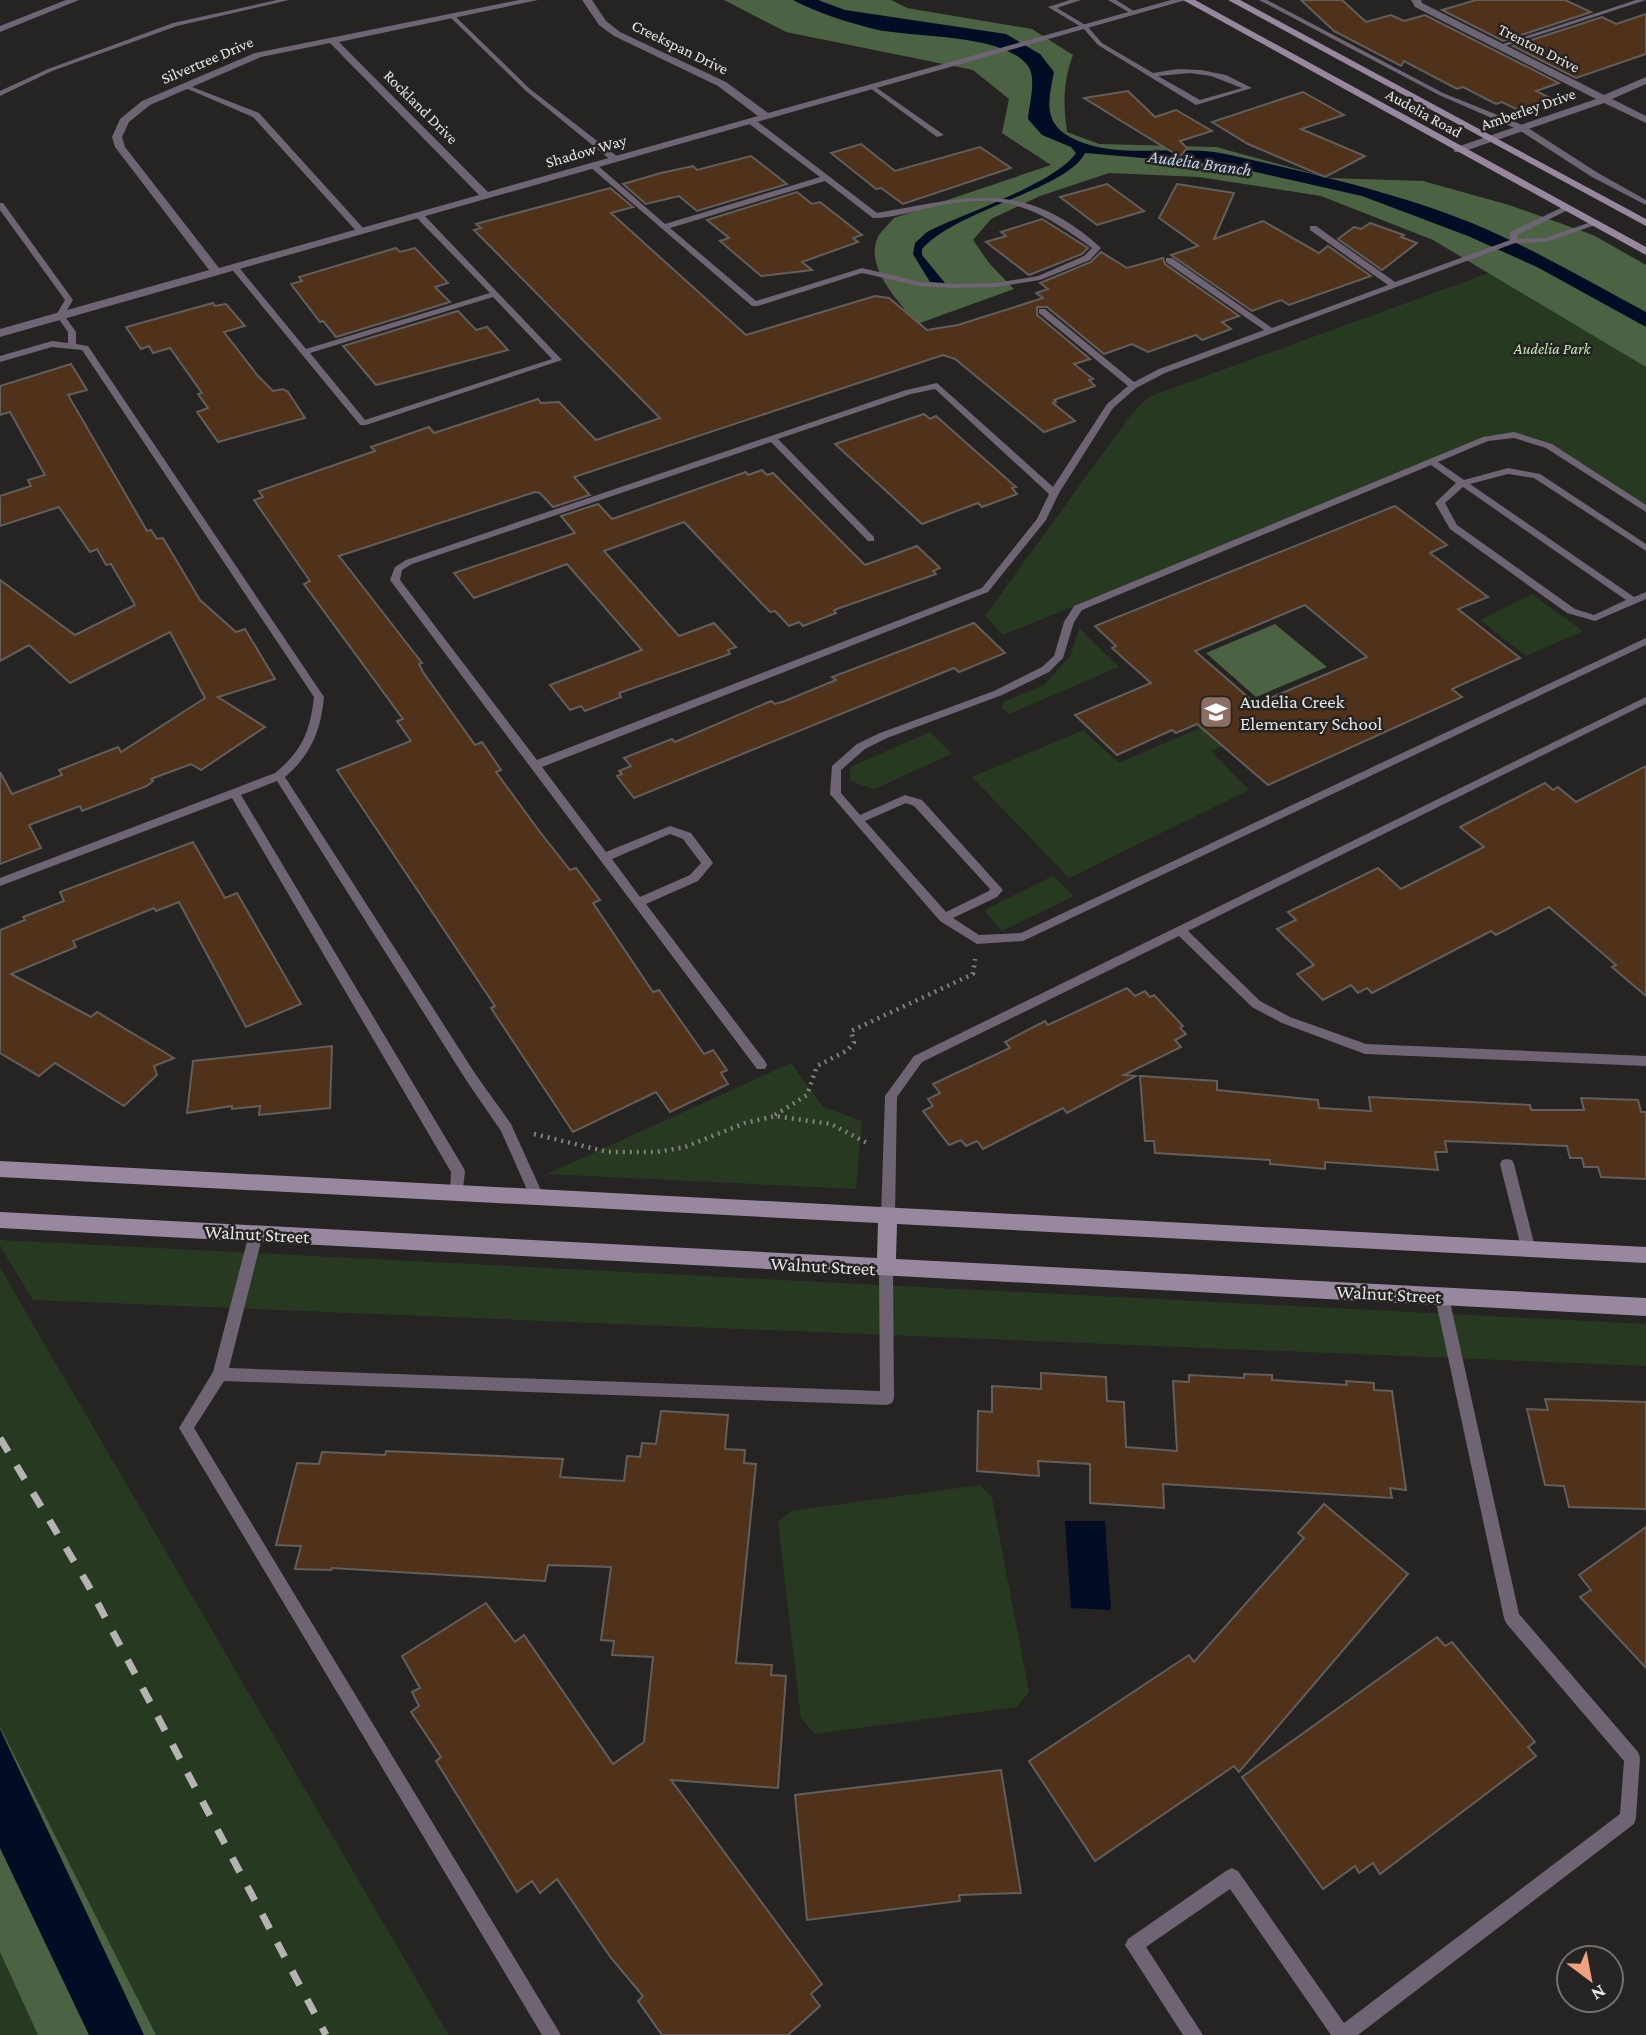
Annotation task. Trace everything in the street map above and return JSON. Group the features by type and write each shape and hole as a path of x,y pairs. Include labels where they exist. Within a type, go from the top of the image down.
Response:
{"main road":[{"name":"Audelia Road","path":"1188,0 1646,252"},
{"name":"Audelia Road","path":"1233,0 1646,223"},
{"path":"1566,209 1599,197"},
{"path":"1594,223 1625,211"},
{"path":"0,1169 1529,1251 1646,1255"},
{"path":"886,1269 888,1216"},
{"name":"Walnut Street","path":"0,1220 886,1269 1646,1307"}],"street":[{"path":"0,29 74,0"},
{"name":"Silvertree Drive","path":"216,272 120,147 117,137 124,121 146,103 258,55 533,0"},
{"name":"Creekspan Drive","path":"587,0 602,23 617,34 714,80 766,117"},
{"name":"Shadow Way","path":"0,333 1181,0"},
{"name":"Trenton Drive","path":"1417,3 1646,120"},
{"name":"Rockland Drive","path":"333,41 486,196"},
{"name":"Amberley Drive","path":"1458,149 1604,99 1646,80"}],"lane":[{"path":"0,94 50,70 175,24 286,0"},
{"path":"1078,0 1051,7 1085,27 1100,44 1151,75 1199,103 1248,88 1223,75 1188,68 1151,75"},
{"path":"1111,0 1134,13"},
{"path":"1262,0 1441,94 1522,128 1584,169 1646,203"},
{"path":"1500,46 1643,0"},
{"path":"453,17 501,66 615,159"},
{"path":"185,86 256,115 361,231"},
{"path":"872,87 940,135"},
{"path":"593,166 755,304 862,270 920,284 996,285 1040,278 1087,258 1097,248 1048,214 1000,198 948,201 877,216 751,121"},
{"path":"664,227 826,177"},
{"path":"0,205 69,300 60,315 72,332 72,344"},
{"path":"1514,241 1513,234 1566,209"},
{"path":"234,267 363,423 558,360 419,215"},
{"path":"536,765 985,590 1041,520 1054,493 1110,406 1133,386 1162,371 1514,241 1546,240 1594,223"},
{"path":"1314,228 1395,286"},
{"path":"1169,260 1271,331"},
{"path":"305,352 496,294"},
{"path":"1042,311 1133,386"},
{"path":"0,359 52,344 72,344 85,348 319,697 316,726 297,762 279,776 0,882"},
{"path":"761,1065 395,580 398,569 409,562 909,392 937,386 1054,493"},
{"path":"1646,509 1549,446 1514,435 1486,439 1078,608 1066,622 1058,658 1035,675 865,745 836,769 835,794 944,918 977,940 1023,937 1646,641"},
{"path":"774,440 871,539"},
{"path":"1432,462 1633,601"},
{"path":"1646,548 1537,476 1508,471 1462,483 1440,503 1453,527 1571,611 1595,618 1646,595"},
{"path":"888,1216 891,1096 918,1059 1646,700"},
{"path":"279,776 506,1128 537,1198"},
{"path":"234,792 458,1171 457,1193"},
{"path":"858,820 905,799 918,803 994,886 996,890 993,894 944,918"},
{"path":"605,857 670,830 687,836 707,863 694,878 639,902"},
{"path":"1180,930 1256,1004 1286,1020 1365,1049 1646,1060"},
{"path":"1507,1164 1529,1251"},
{"path":"256,1234 220,1374 186,1428 552,2035"},
{"path":"220,1374 887,1398 886,1269"},
{"path":"1194,2035 1134,1945 1232,1877 1343,2035 1628,1818 1632,1758 1512,1618 1442,1297"}],"path":[{"path":"506,1128 608,1152 657,1152 703,1141 746,1123 775,1116 807,1095 817,1066 848,1050 854,1042 851,1031 973,974 977,940"},
{"path":"775,1116 831,1124 864,1143 888,1145"}],"green space":[{"path":"724,0 891,0 907,8 1032,29 1073,55 1065,93 1067,132 1099,144 1216,147 1329,178 1423,181 1509,205 1593,235 1646,265 1646,367 1433,240 1321,196 1199,177 1109,173 1040,196 991,219 973,240 989,263 1014,289 917,324 879,271 875,247 882,231 894,218 1051,165 1002,133 1009,99 973,70 786,32"},
{"name":"Audelia Park","path":"1593,235 1646,265 1646,510 1554,448 1517,434 1485,438 1003,635 985,616 1130,416 1148,397"},
{"path":"1532,594 1583,631 1526,656 1480,620"},
{"path":"1275,624 1327,667 1256,697 1206,653"},
{"path":"1079,628 1119,667 1009,714 1002,708 1003,702 1044,685 1071,655"},
{"path":"1223,718 1244,736 1211,751 1249,790 1069,878 972,777 1083,730 1119,763"},
{"path":"930,732 952,754 874,789 850,781 850,767"},
{"path":"1053,876 1074,896 1002,931 984,910"},
{"path":"791,1063 823,1107 862,1121 856,1189 547,1174"},
{"path":"0,1240 1646,1324 1646,1366 33,1300 0,1246"},
{"path":"0,1267 24,1309 449,2035 0,2035"},
{"path":"980,1485 992,1498 1029,1692 1017,1707 815,1734 801,1718 778,1522 791,1511"},
{"path":"0,1727 156,2035 38,2035 0,1952"}],"water":[{"path":"793,0 818,0 845,10 1006,34 1040,54 1054,72 1049,100 1051,117 1061,131 1070,137 1106,149 1187,150 1226,154 1358,186 1423,205 1506,238 1646,312 1646,327 1537,267 1468,236 1362,196 1225,165 1085,153 1075,166 1057,178 960,222 922,249 922,255 945,283 930,282 913,254 915,243 927,232 1030,186 1065,164 1076,153 1071,147 1042,135 1028,119 1032,92 1031,71 1016,55 978,42 874,29 832,17"},
{"path":"1065,1521 1105,1521 1111,1610 1071,1608"},
{"path":"0,1729 144,2035 89,2035 0,1848"}],"building":[{"path":"1301,0 1342,0 1366,22 1391,15 1404,21 1425,15 1559,83 1536,91 1552,99 1518,110 1502,102 1496,104 1463,87 1457,89 1404,61 1401,66 1334,31"},
{"path":"1476,0 1565,0 1591,12 1503,41 1442,10"},
{"path":"1646,14 1646,54 1576,78 1513,46 1602,17 1616,24"},
{"path":"1128,91 1155,117 1176,110 1212,131 1180,141 1187,148 1180,157 1084,98"},
{"path":"1303,92 1344,115 1301,129 1365,156 1325,177 1248,144 1212,122"},
{"path":"861,144 895,171 980,147 1011,168 903,204 881,188 876,189 831,153"},
{"path":"751,156 787,184 697,211 679,196 646,204 623,184 693,166 697,170"},
{"path":"1107,184 1144,211 1097,225 1060,197"},
{"path":"1177,184 1234,193 1214,239 1263,221 1319,253 1328,246 1371,276 1289,305 1281,300 1252,311 1171,255 1198,246 1159,218"},
{"path":"610,188 633,207 611,213 746,335 875,296 889,298 927,330 958,325 1043,298 1036,293 1048,289 1040,283 1091,262 1101,252 1127,268 1163,258 1165,264 1239,316 1222,322 1231,329 1202,340 1196,335 1148,352 1132,344 1104,354 1047,307 1037,307 1037,315 1090,359 1074,364 1093,379 1089,380 1095,386 1054,400 1056,402 1053,403 1075,421 1044,432 955,359 943,355 574,477 590,495 553,507 540,493 535,492 339,556 422,663 419,664 423,672 475,745 482,742 501,770 496,772 540,832 570,870 576,868 600,900 593,903 653,992 659,990 704,1054 713,1050 727,1070 721,1073 728,1084 670,1112 656,1092 573,1132 491,1008 495,1006 337,770 411,741 397,721 403,719 304,584 310,581 254,500 263,497 259,491 375,451 371,447 429,427 434,433 538,399 541,403 559,402 596,440 660,418 474,230 481,228 476,224"},
{"path":"797,192 812,204 820,202 862,235 853,238 858,242 802,262 812,270 761,276 720,241 729,238 707,220"},
{"path":"1042,219 1088,248 1082,254 1029,275 986,242 1006,236 1001,232"},
{"path":"1370,223 1404,235 1401,237 1417,243 1382,270 1338,239 1354,227 1361,229"},
{"path":"396,248 400,252 415,248 448,283 435,287 450,302 336,337 323,321 320,322 291,284 302,281 299,277"},
{"path":"213,303 215,306 226,304 245,326 224,332 273,391 283,389 288,392 305,418 218,442 197,412 208,408 198,394 202,393 170,348 153,353 149,346 141,349 126,327"},
{"path":"458,311 476,330 487,327 508,350 376,385 343,346"},
{"path":"71,364 87,390 68,395 147,531 151,530 157,539 163,538 200,600 236,632 245,629 275,679 218,697 265,727 201,770 191,764 151,779 153,781 147,786 82,811 80,806 29,825 41,848 0,864 0,772 12,794 62,775 59,770 118,747 121,752 205,698 170,632 70,683 29,645 0,661 0,580 75,635 135,605 111,564 106,565 97,549 90,552 59,507 0,526 0,496 31,486 28,480 45,475 10,412 0,415 0,386"},
{"path":"924,414 930,419 936,416 1016,487 1012,488 1017,494 982,507 978,503 922,524 835,444"},
{"path":"762,470 767,475 773,473 865,565 917,546 940,568 933,571 936,574 834,610 836,613 803,626 799,622 789,626 775,611 770,612 684,522 604,551 679,636 714,623 736,647 728,650 730,654 619,693 621,697 585,711 581,706 570,710 550,685 642,650 567,564 474,598 454,573 575,533 561,516 598,504 612,519 746,472 748,475"},
{"path":"1395,506 1447,545 1430,553 1488,597 1458,609 1520,658 1452,689 1462,697 1268,785 1197,724 1176,733 1172,730 1117,755 1075,715 1151,683 1112,648 1116,646 1095,626","holes":["1305,605 1367,657 1256,704 1195,651"]},
{"path":"974,623 1005,653 959,672 954,668 634,798 617,776 622,774 619,771 631,766 624,758 672,739 675,742 771,701 775,704 785,701 836,680 832,677"},
{"path":"1646,766 1646,996 1612,967 1616,965 1549,907 1496,935 1491,931 1372,993 1367,988 1358,993 1351,985 1323,1000 1297,974 1314,965 1277,929 1296,920 1288,912 1378,868 1401,889 1484,847 1460,827 1545,783 1553,790 1558,787 1576,802"},
{"path":"193,842 225,898 237,893 301,1004 246,1027 179,902 156,911 154,908 73,941 76,947 11,974 91,1017 97,1012 174,1058 154,1066 157,1075 124,1106 55,1063 39,1076 0,1053 0,930 25,920 23,917 64,901 60,892"},
{"path":"1127,988 1135,996 1145,991 1150,997 1154,995 1183,1026 1180,1028 1186,1034 1175,1040 1181,1047 1124,1075 1136,1076 1067,1113 1063,1108 983,1149 977,1141 966,1146 961,1140 949,1145 923,1111 933,1106 928,1099 940,1093 933,1084 1010,1048 1005,1042 1045,1021 1048,1025"},
{"path":"332,1046 330,1108 259,1115 260,1106 232,1109 232,1106 187,1113 193,1061"},
{"path":"1140,1076 1217,1081 1217,1090 1318,1100 1319,1108 1371,1111 1369,1097 1530,1105 1531,1110 1584,1110 1581,1098 1638,1100 1641,1112 1646,1112 1646,1179 1601,1177 1598,1167 1584,1167 1582,1158 1570,1158 1567,1146 1445,1141 1447,1152 1435,1152 1438,1170 1325,1162 1325,1169 1270,1164 1270,1160 1155,1153 1154,1141 1145,1141"},
{"path":"1041,1373 1106,1377 1107,1401 1124,1402 1126,1447 1177,1451 1173,1381 1189,1382 1189,1375 1244,1378 1244,1374 1272,1375 1272,1380 1347,1385 1346,1381 1374,1383 1374,1390 1392,1391 1406,1490 1390,1488 1392,1498 1163,1484 1164,1508 1090,1503 1090,1464 1038,1461 1039,1476 977,1471 978,1411 992,1412 992,1386 1041,1389"},
{"path":"1545,1399 1646,1402 1646,1509 1569,1507 1564,1486 1545,1485 1527,1409 1548,1410"},
{"path":"661,1411 728,1415 725,1449 745,1450 744,1463 756,1464 736,1663 772,1665 771,1675 786,1676 778,1788 671,1780 822,1984 811,1994 820,2006 788,2035 662,2035 638,2001 643,1996 611,1958 557,1879 540,1893 532,1881 517,1892 436,1761 441,1757 411,1712 419,1706 412,1692 420,1688 402,1656 486,1603 515,1642 524,1635 613,1764 644,1742 653,1657 612,1655 614,1641 601,1640 611,1567 548,1565 545,1581 332,1568 295,1569 301,1546 276,1545 297,1463 319,1464 322,1452 385,1455 386,1451 563,1459 560,1477 624,1481 627,1456 640,1457 642,1443 656,1444"},
{"path":"1324,1504 1408,1574 1239,1772 1234,1766 1095,1861 1029,1761 1189,1655 1194,1662 1304,1538 1298,1533"},
{"path":"1646,1527 1646,1668 1580,1597 1591,1590 1579,1575"},
{"path":"1437,1637 1445,1646 1452,1642 1535,1742 1528,1747 1536,1756 1380,1874 1373,1863 1359,1873 1355,1866 1323,1889 1242,1777"},
{"path":"1001,1770 1021,1893 959,1895 960,1901 807,1920 795,1795"}],"railway":[{"path":"0,1438 87,1583 326,2035"}],"place":[{"name":"Audelia Creek Elementary School","path":"1216,712"}],"water label":[{"name":"Audelia Branch","path":"1200,163"}]}
